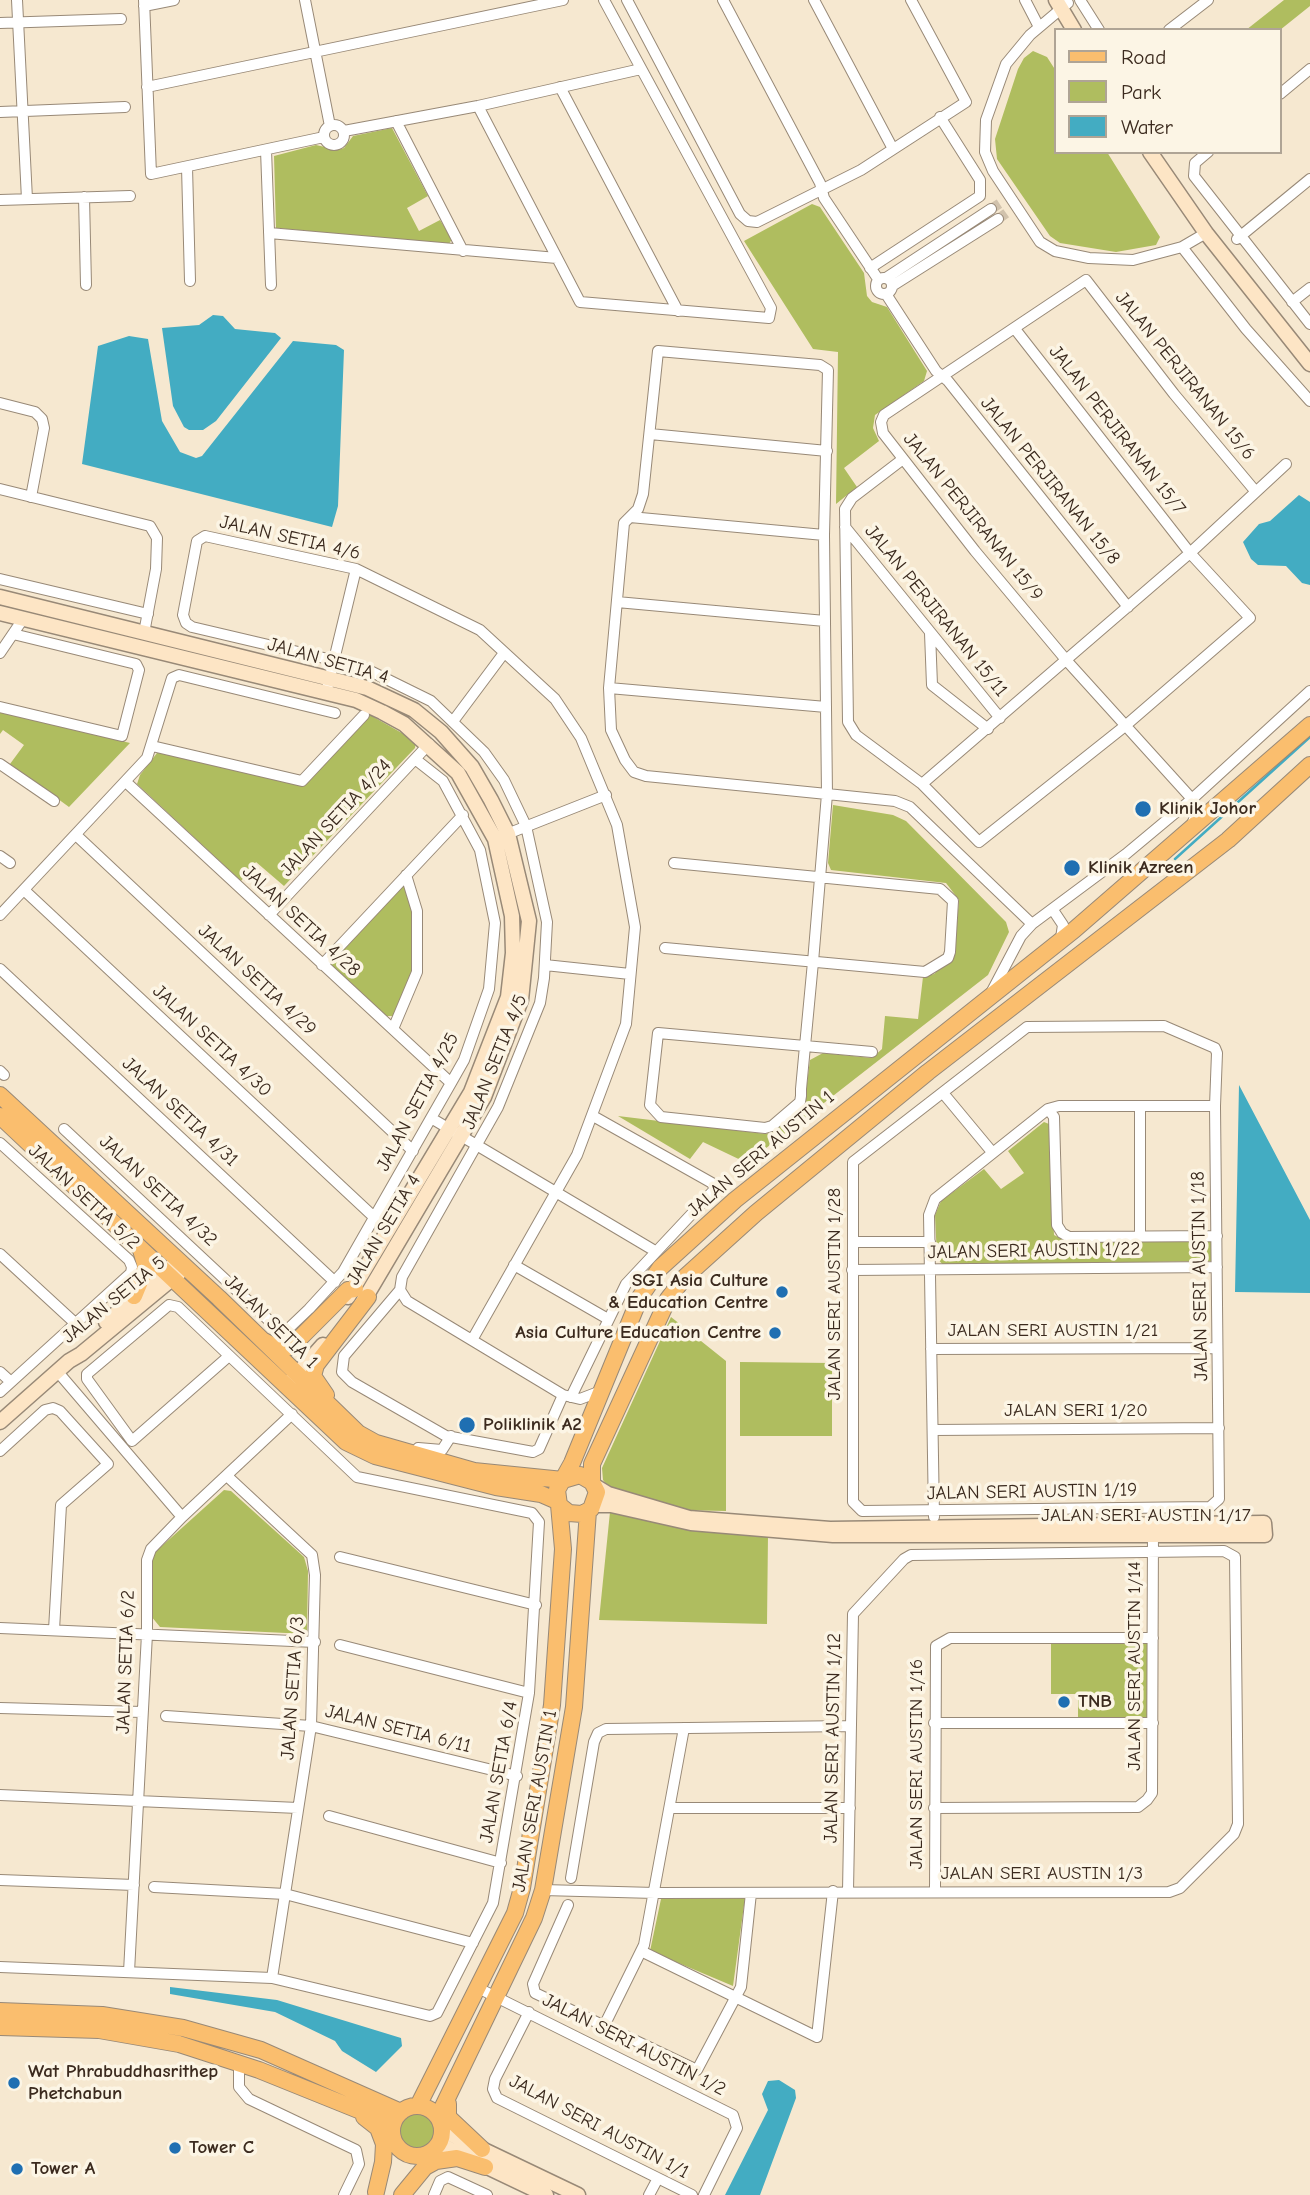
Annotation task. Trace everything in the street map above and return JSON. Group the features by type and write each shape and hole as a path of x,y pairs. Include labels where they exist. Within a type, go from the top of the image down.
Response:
{"main road":[{"name":"JALAN SERI AUSTIN 1","path":"563,1480 640,1297 660,1268 735,1200 1074,930 1187,835 1310,725"},
{"path":"594,1484 580,1475 563,1480 557,1490 559,1503 576,1515 591,1508 597,1492 592,1464 668,1299 684,1278 756,1213 928,1072 1228,840 1310,765"},
{"path":"1074,930 1092,947"},
{"name":"JALAN SETIA 1","path":"0,1095 175,1270 285,1375 358,1433 387,1446 474,1471 563,1480"},
{"name":"JALAN SETIA 1","path":"0,1116 138,1247 219,1298 346,1442 375,1456 496,1487 541,1494 559,1503"},
{"path":"134,1296 146,1267 138,1247"},
{"path":"219,1298 267,1344 277,1348 291,1347 348,1290 361,1293 316,1365 313,1376 358,1433"},
{"name":"JALAN SERI AUSTIN 1","path":"418,2106 515,1913 524,1875 552,1705 563,1549 559,1503"},
{"name":"JALAN SERI AUSTIN 1","path":"440,2130 447,2098 544,1890 574,1707 591,1508"},
{"path":"0,2011 102,2015 183,2028 261,2050 380,2102 397,2118"},
{"path":"0,2027 99,2030 179,2044 239,2063 336,2100 397,2118 418,2106 429,2109 440,2130 420,2156 401,2195"},
{"path":"380,2102 407,2101 427,2089"},
{"path":"447,2098 448,2117 482,2149"},
{"path":"336,2100 372,2122 381,2135 383,2162 375,2194"},
{"path":"397,2118 394,2140 397,2146 404,2152 420,2156"},
{"path":"375,2194 397,2146"},
{"path":"401,2195 425,2167 436,2161 457,2158 485,2167"}],"street":[{"path":"17,0 27,199"},
{"path":"174,0 144,3 151,174 324,136 330,126 305,0"},
{"path":"146,87 315,54 563,0"},
{"path":"478,106 580,302 765,319 771,313 604,0"},
{"path":"627,0 740,214 748,221 765,220 822,191 966,102 911,0"},
{"name":"JALAN PERJIRANAN 15/8","path":"723,0 822,191 870,268 886,284 936,371 943,376 1128,607"},
{"path":"814,0 893,149"},
{"path":"1025,0 1039,27"},
{"path":"1080,0 1098,28"},
{"path":"1172,28 1208,0"},
{"path":"1073,28 1065,2 1006,64 986,120 985,152 1013,210 1047,248 1069,255 1108,260 1133,260 1182,247 1206,233"},
{"path":"0,23 121,19"},
{"path":"344,131 478,106 641,69"},
{"path":"1282,92 1310,69"},
{"path":"560,87 678,311"},
{"path":"0,112 125,107"},
{"path":"870,268 980,196 980,180 940,117"},
{"path":"396,121 463,251"},
{"path":"330,126 338,126 344,131"},
{"path":"324,136 330,144 338,145 344,139 344,131"},
{"path":"266,150 271,285"},
{"path":"1151,154 1206,233 1232,243 1292,302 1310,324"},
{"path":"1206,154 1195,163 1194,176 1232,243 1310,364"},
{"path":"187,167 190,281"},
{"path":"1232,243 1310,179"},
{"path":"0,200 130,195"},
{"path":"84,197 86,285"},
{"path":"886,284 991,209"},
{"path":"886,284 998,219"},
{"path":"269,233 558,258"},
{"path":"1182,247 1246,329 1310,401"},
{"name":"JALAN PERJIRANAN 15/9","path":"1087,280 883,417 883,433 1067,661 1192,799"},
{"name":"JALAN PERJIRANAN 15/6","path":"1087,280 1174,394 1256,492"},
{"path":"1292,302 1310,288"},
{"name":"JALAN PERJIRANAN 15/7","path":"1016,329 1190,553 1250,618 1125,726"},
{"path":"872,1052 805,1046 658,1033 650,1105 662,1117 772,1126 800,1102 805,1046 813,962 827,794 824,535 830,380 828,370 820,365 658,351 643,494 638,509 624,523 609,688 611,730 634,772 827,794 895,801 910,807 1032,924"},
{"path":"0,403 35,412 42,419 44,428 31,497"},
{"path":"649,434 827,451"},
{"path":"903,459 847,504 845,527 849,727 922,784 979,840 1125,726"},
{"path":"922,784 1190,553 1286,464"},
{"path":"0,489 150,526 157,538 156,569 144,633"},
{"path":"630,517 824,535"},
{"name":"JALAN PERJIRANAN 15/11","path":"845,527 1000,718"},
{"name":"JALAN SETIA 4/6","path":"186,623 183,615 189,580 197,541 201,537 356,569 480,631 505,653 555,699 581,738 606,795 617,825 635,927 626,1024 577,1155 472,1340"},
{"path":"328,686 356,569"},
{"path":"0,579 148,614"},
{"name":"JALAN SETIA 4","path":"0,597 144,633 328,686 404,724 429,744 458,773 501,836"},
{"path":"617,602 825,621"},
{"name":"JALAN SETIA 4","path":"0,613 394,700 414,710 441,732 472,767 501,836 512,916 513,953 508,997 455,1133 361,1293 285,1375"},
{"path":"0,653 23,619"},
{"name":"JALAN SETIA 4/5","path":"186,623 192,627 362,667 431,701 454,720 504,780 526,826 547,922 545,965 536,1013 498,1107 478,1147 402,1278 400,1290 344,1356 342,1372 352,1382 451,1436"},
{"path":"930,632 932,685 988,729"},
{"path":"0,707 118,736 124,732 138,666 13,634"},
{"path":"454,720 505,653"},
{"path":"0,915 127,783 147,758 172,678 179,675 335,713"},
{"path":"609,688 826,707"},
{"path":"989,997 1021,936 1032,924 1192,799 1310,691"},
{"path":"152,746 299,781 305,779 364,715"},
{"name":"JALAN SETIA 4/24","path":"269,915 429,744"},
{"name":"JALAN SETIA 4/25","path":"291,1327 335,1282 375,1218 464,1060 489,989 495,923 480,850 443,781 415,759"},
{"path":"0,764 54,801"},
{"name":"JALAN SETIA 4/28","path":"127,783 451,1083"},
{"path":"501,836 606,795"},
{"path":"1192,799 1204,806 1225,801"},
{"path":"1187,835 1197,815 1192,799"},
{"path":"322,965 463,815"},
{"name":"JALAN SETIA 4/29","path":"76,835 413,1151"},
{"path":"0,856 10,863"},
{"path":"665,948 925,972 948,958 950,952 953,901 946,891 674,863"},
{"path":"393,1030 417,972 417,911 406,875"},
{"name":"JALAN SETIA 4/30","path":"24,890 375,1218"},
{"path":"1053,910 1063,925 1059,942"},
{"path":"545,965 630,974"},
{"name":"JALAN SETIA 4/31","path":"0,969 335,1282"},
{"name":"JALAN SERI AUSTIN 1/28","path":"853,1502 853,1162 1027,1027 1164,1026 1215,1048"},
{"name":"JALAN SERI AUSTIN 1/18","path":"1215,1048 1219,1428 1219,1499 1216,1504"},
{"path":"943,1093 992,1152"},
{"path":"934,1531 928,1511 933,1430 929,1215 935,1199 1048,1109 1059,1106 1215,1106"},
{"path":"1140,1106 1140,1236"},
{"path":"1048,1109 1055,1117 1057,1225 1062,1233 1069,1237 1217,1236"},
{"path":"387,1446 394,1444 436,1451 445,1448 451,1436 537,1452 571,1397 626,1284 715,1189 712,1183 593,1116"},
{"path":"431,1118 655,1251"},
{"name":"JALAN SETIA 4/32","path":"64,1129 276,1327 291,1327"},
{"name":"JALAN SETIA 5/2","path":"0,1143 129,1261 131,1273 0,1392"},
{"path":"853,1241 930,1242"},
{"path":"0,1254 75,1323"},
{"path":"514,1265 608,1319"},
{"name":"JALAN SERI AUSTIN 1/22","path":"852,1270 1217,1266"},
{"name":"JALAN SETIA 5","path":"69,1361 75,1350 134,1296 175,1270"},
{"name":"JALAN SETIA 5","path":"0,1422 175,1270"},
{"path":"400,1290 407,1301 571,1397 601,1391"},
{"name":"JALAN SETIA 6/4","path":"0,1967 272,1978 430,2016 437,2013 493,1903 530,1693 539,1522 532,1513 357,1477 178,1307 169,1305 88,1374 89,1384 132,1441 229,1356"},
{"name":"JALAN SERI AUSTIN 1/21","path":"931,1349 1217,1348"},
{"path":"57,1371 183,1517"},
{"path":"0,1372 11,1382"},
{"path":"0,1451 45,1410 52,1408 60,1411 108,1465 61,1505 54,1630"},
{"name":"JALAN SETIA 6/2","path":"129,1972 147,1634 147,1560 151,1549 183,1517 292,1415"},
{"name":"JALAN SERI 1/20","path":"933,1430 1219,1428"},
{"name":"JALAN SETIA 6/3","path":"227,1476 312,1556 316,1594 311,1726 272,1978"},
{"name":"JALAN SERI AUSTIN 1/17","path":"594,1484 608,1494 689,1518 830,1529 1153,1530 1265,1535 1264,1524 1153,1530"},
{"name":"JALAN SERI AUSTIN 1/19","path":"853,1502 862,1511 1210,1507 1216,1504"},
{"name":"JALAN SERI AUSTIN 1/17","path":"591,1508 611,1505 680,1521 832,1535 934,1531"},
{"name":"JALAN SERI AUSTIN 1/14","path":"934,1808 1138,1807 1152,1793 1153,1530"},
{"name":"JALAN SERI AUSTIN 1/12","path":"848,1891 853,1614 904,1559 911,1555 1224,1551 1232,1554"},
{"name":"JALAN SERI AUSTIN 1/3","path":"544,1890 655,1893 1169,1892 1180,1888 1234,1834 1238,1824 1237,1561 1232,1554"},
{"path":"340,1557 536,1605"},
{"path":"0,1628 315,1642"},
{"name":"JALAN SERI AUSTIN 1/16","path":"935,1891 934,1652 942,1641 950,1638 1153,1638"},
{"path":"340,1645 530,1693"},
{"path":"0,1708 142,1712"},
{"name":"JALAN SETIA 6/11","path":"166,1716 311,1726 517,1776"},
{"path":"934,1723 1153,1723"},
{"path":"570,1878 594,1742 598,1733 606,1729 851,1726"},
{"path":"604,2025 641,1951 655,1893 684,1728"},
{"path":"0,1795 298,1808"},
{"path":"670,1808 850,1808"},
{"path":"329,1816 501,1863"},
{"path":"0,1880 134,1885"},
{"path":"154,1887 285,1894 473,1943"},
{"path":"641,1951 817,2037 833,1891"},
{"path":"568,1905 533,1990 697,2070 741,1987 751,1893"},
{"name":"JALAN SERI AUSTIN 1/2","path":"476,1987 733,2115 737,2128 723,2158"},
{"name":"JALAN SERI AUSTIN 1/1","path":"529,2012 495,2079 493,2090 497,2098 657,2180 692,2195"},
{"path":"239,2063 239,2087 249,2099 356,2150 359,2164 344,2195"},
{"path":"440,2130 578,2195"},
{"path":"440,2130 485,2167 546,2195"},
{"name":"JALAN SERI AUSTIN 1/1","path":"704,2195 723,2158"},
{"path":"433,2195 440,2181 448,2178 487,2195"},
{"path":"649,2195 657,2180"}],"green space":[{"path":"1284,0 1310,0 1310,6 1282,28 1249,28"},
{"path":"1033,51 1047,57 1054,68 1054,154 1108,154 1160,237 1156,245 1116,252 1060,243 1050,236 997,159 995,139 1024,58"},
{"path":"392,128 428,196 407,208 419,231 440,220 452,239 449,244 276,228 274,156 316,145 338,150 344,148 353,136"},
{"path":"812,204 820,207 864,273 867,296 872,302 887,307 927,371 924,381 875,415 873,428 879,441 844,468 857,487 836,504 838,352 813,349 744,241"},
{"path":"0,711 130,743 69,807 10,764 24,745 3,730 0,734"},
{"path":"370,715 416,741 415,748 284,886 256,862 241,881 137,784 140,775 157,753 163,752 307,783"},
{"path":"833,805 893,815 906,821 1006,922 1009,932 988,975 747,1163 703,1142 690,1159 618,1116 766,1134 774,1131 804,1106 810,1060 823,1053 872,1058 882,1049 885,1016 918,1019 923,977 934,974 954,955 959,900 946,883 831,870 828,863"},
{"path":"402,884 409,893 415,928 411,973 394,1016 384,1016 330,965"},
{"path":"1044,1122 1049,1124 1054,1235 1068,1242 1212,1240 1213,1261 943,1265 937,1258 935,1215 941,1201 984,1169 1001,1189 1024,1173 1008,1151"},
{"path":"671,1317 726,1361 726,1511 676,1510 610,1489 603,1480 602,1468"},
{"path":"740,1362 832,1363 832,1436 740,1436"},
{"path":"224,1490 231,1491 304,1557 308,1571 307,1634 160,1627 151,1616 153,1554"},
{"path":"610,1512 689,1530 768,1535 767,1624 599,1620"},
{"path":"1051,1644 1152,1644 1153,1718 1078,1718 1078,1694 1051,1694"},
{"path":"745,1898 733,1986 650,1951 661,1899"},
{"path":"417,2112 430,2118 436,2131 430,2144 417,2150 404,2144 398,2131 404,2118"}],"water":[{"path":"213,315 223,316 235,329 275,333 281,338 216,421 203,430 189,430 184,427 173,406 162,328 199,325"},
{"path":"129,336 148,339 162,421 180,452 196,458 202,456 293,341 336,345 344,350 338,506 332,527 82,464 98,346"},
{"path":"1299,495 1310,502 1310,585 1302,583 1286,566 1258,565 1251,559 1243,542 1259,524 1270,521"},
{"path":"1239,1085 1310,1220 1310,1293 1235,1292"},
{"path":"170,1987 277,2000 401,2038 402,2046 376,2072 342,2051 335,2041 275,2012 170,1994"},
{"path":"779,2080 795,2090 796,2098 760,2195 725,2195 768,2110 762,2094 768,2081"}],"waterway":[{"path":"1175,859 1310,737"}],"tunnel":[{"path":"991,209 1002,202"},
{"path":"998,219 1008,212"}],"place":[{"name":"Klinik Johor","path":"1143,809"},
{"name":"Klinik Azreen","path":"1072,868"},
{"name":"SGI Asia Culture & Education Centre","path":"782,1292"},
{"name":"Asia Culture Education Centre","path":"775,1333"},
{"name":"Poliklinik A2","path":"467,1425"},
{"name":"TNB","path":"1064,1702"},
{"name":"Wat Phrabuddhasrithep Phetchabun","path":"14,2083"},
{"name":"Tower C","path":"175,2148"},
{"name":"Tower A","path":"17,2169"}]}
